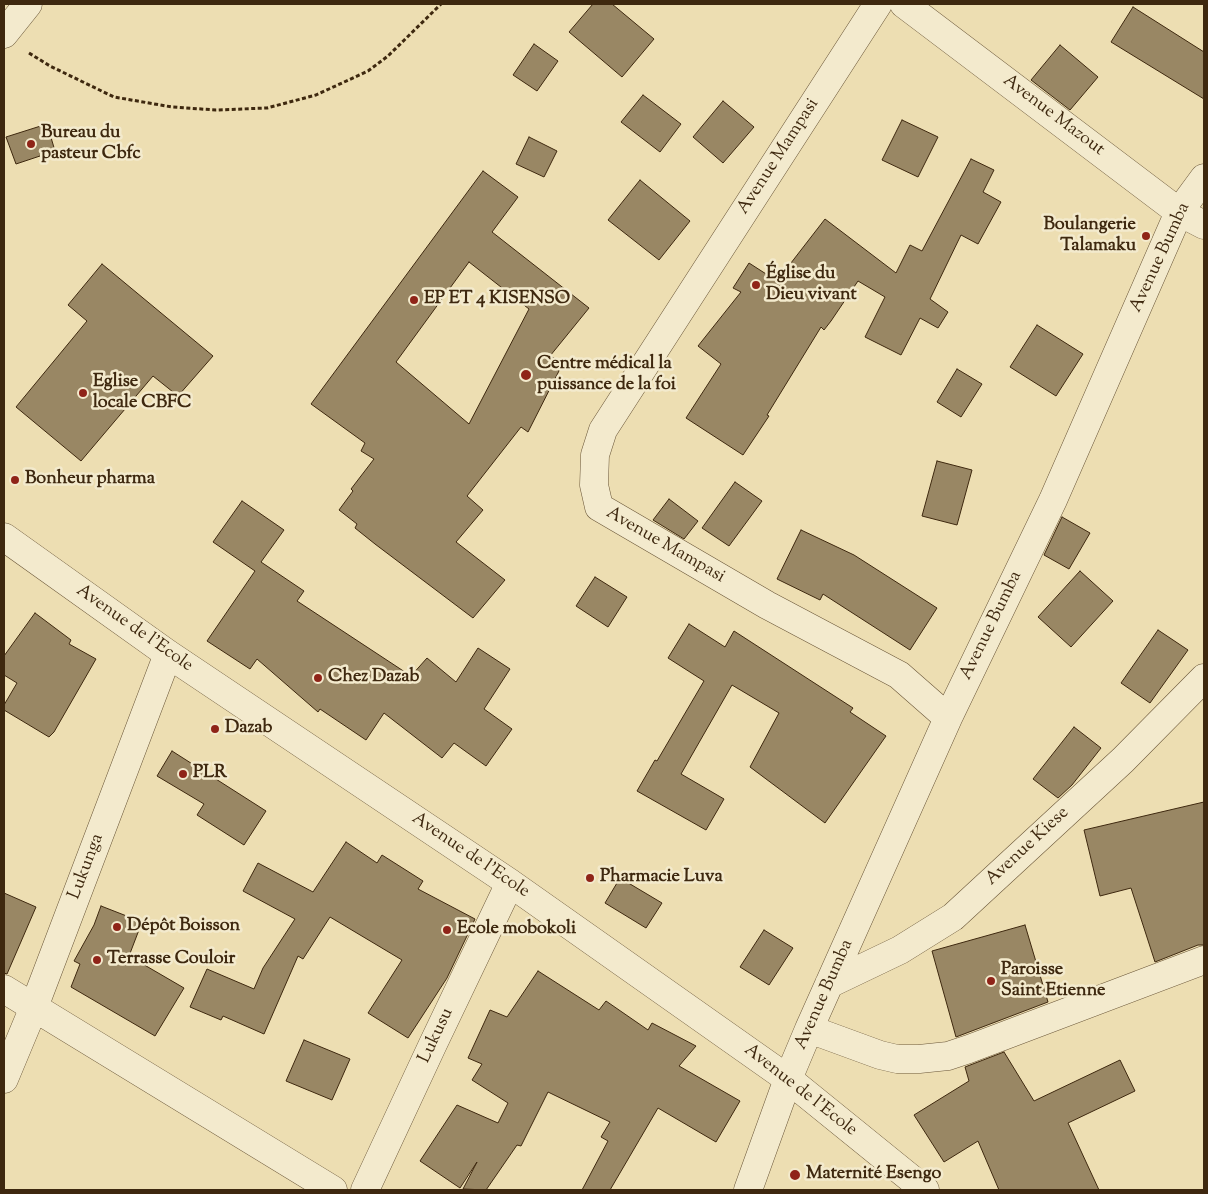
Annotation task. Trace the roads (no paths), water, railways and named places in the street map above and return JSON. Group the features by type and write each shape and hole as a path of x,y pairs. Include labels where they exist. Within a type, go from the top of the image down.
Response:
{"street":[{"path":"4,34 28,4"},
{"name":"Avenue Mampasi","path":"878,4 603,430 595,455 594,485 599,507 767,605 899,675 948,718"},
{"name":"Avenue Mazout","path":"904,4 1179,212 1204,225"},
{"name":"Avenue Bumba","path":"748,1190 788,1079 828,984 948,718 1053,500 1179,212 1204,178"},
{"name":"Avenue de l'Ecole","path":"4,537 168,654 510,883 788,1079 925,1190"},
{"name":"Lukunga","path":"4,1079 34,1007 168,654"},
{"name":"Avenue Kiese","path":"828,984 900,950 953,917 1123,760 1204,678"},
{"name":"Lukusu","path":"365,1190 510,883"},
{"path":"809,1029 880,1055 897,1059 948,1056 1204,960"},
{"path":"4,989 333,1190"}],"place":[{"name":"Bureau du pasteur Cbfc","path":"31,144"},
{"name":"Boulangerie Talamaku","path":"1146,236"},
{"name":"Église du Dieu vivant","path":"756,285"},
{"name":"EP ET 4 KISENSO","path":"414,300"},
{"name":"Centre médical la puissance de la foi","path":"526,375"},
{"name":"Eglise locale CBFC","path":"83,393"},
{"name":"Bonheur pharma","path":"15,480"},
{"name":"Chez Dazab","path":"318,678"},
{"name":"Dazab","path":"215,729"},
{"name":"PLR","path":"183,774"},
{"name":"Pharmacie Luva","path":"590,878"},
{"name":"Dépôt Boisson","path":"117,927"},
{"name":"Ecole mobokoli","path":"447,930"},
{"name":"Terrasse Couloir","path":"97,960"},
{"name":"Paroisse Saint Etienne","path":"991,981"},
{"name":"Maternité Esengo","path":"795,1175"}]}
